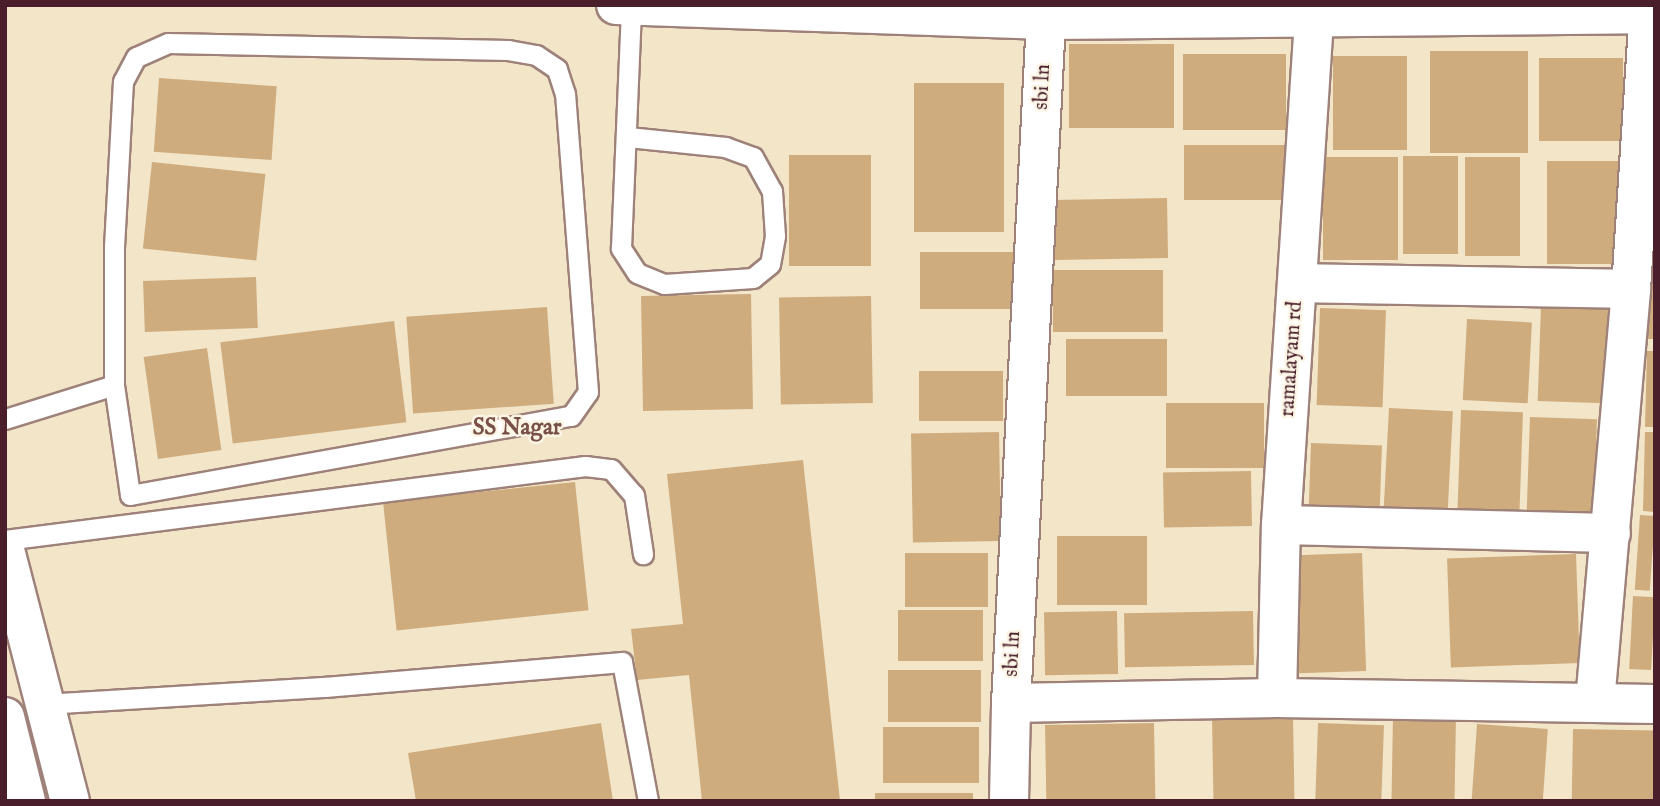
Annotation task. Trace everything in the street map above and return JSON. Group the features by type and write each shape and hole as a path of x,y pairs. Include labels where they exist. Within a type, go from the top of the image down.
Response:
{"main road":[{"path":"616,5 1046,20 1221,13 1314,20 1652,14 1595,702"},
{"name":"sbi ln","path":"1046,20 1011,703 1277,698 1655,705"},
{"name":"ramalayam rd","path":"1277,698 1281,525 1314,20"},
{"path":"1298,283 1631,289"},
{"path":"1281,525 1611,533"},
{"path":"5,550 70,801"},
{"path":"1009,801 1011,703"},
{"path":"5,717 26,801"}],"lane":[{"path":"628,137 725,147 752,157 772,191 775,236 770,264 752,278 664,284 637,273 621,248 628,137 631,6"},
{"path":"167,43 508,50 536,55 556,69 565,94 588,392 571,416 130,495 114,384 114,247 123,81 136,57 167,43"},
{"path":"5,419 114,384"},
{"path":"5,540 585,466 611,469 634,495 643,554"},
{"path":"45,705 325,687 622,662 648,801"}],"building":[{"path":"1069,44 1174,44 1174,128 1069,128"},
{"path":"1430,51 1528,51 1528,153 1430,153"},
{"path":"1183,54 1286,54 1286,130 1183,130"},
{"path":"1333,56 1407,56 1407,150 1333,150"},
{"path":"1539,58 1623,58 1623,141 1539,141"},
{"path":"159,78 277,86 272,160 154,152"},
{"path":"914,83 1004,83 1004,232 914,232"},
{"path":"1184,145 1294,145 1294,200 1184,200"},
{"path":"789,155 871,155 871,266 789,266"},
{"path":"1403,156 1458,156 1458,254 1403,254"},
{"path":"1323,157 1398,157 1398,260 1323,260"},
{"path":"1465,157 1520,157 1520,256 1465,256"},
{"path":"1547,161 1623,161 1623,264 1547,264"},
{"path":"152,162 265,174 256,260 143,249"},
{"path":"1167,198 1168,258 1055,260 1054,200"},
{"path":"920,252 1019,252 1019,309 920,309"},
{"path":"1650,269 1655,269 1655,339 1648,339"},
{"path":"1053,270 1163,270 1163,332 1053,332"},
{"path":"256,277 258,328 145,332 143,281"},
{"path":"751,294 753,409 643,411 641,296"},
{"path":"871,296 873,403 781,405 779,298"},
{"path":"1541,306 1608,308 1605,403 1538,401"},
{"path":"547,307 554,404 413,414 406,317"},
{"path":"1320,308 1386,310 1383,407 1317,405"},
{"path":"1467,319 1532,322 1528,403 1463,400"},
{"path":"394,321 406,422 233,444 220,342"},
{"path":"1066,339 1167,339 1167,396 1066,396"},
{"path":"207,348 221,450 158,459 144,357"},
{"path":"1647,351 1655,351 1655,427 1645,427"},
{"path":"919,371 1003,371 1003,421 919,421"},
{"path":"1166,403 1264,403 1264,468 1166,468"},
{"path":"1389,408 1453,411 1448,512 1384,509"},
{"path":"1461,410 1523,412 1519,514 1457,512"},
{"path":"1530,417 1597,419 1594,518 1527,516"},
{"path":"999,432 1001,541 913,543 911,434"},
{"path":"1645,432 1655,432 1655,512 1643,511"},
{"path":"1311,443 1382,445 1380,507 1309,505"},
{"path":"803,460 840,801 702,801 689,675 637,680 631,629 683,624 667,474"},
{"path":"1251,471 1252,526 1164,528 1163,473"},
{"path":"575,482 588,610 397,630 383,502"},
{"path":"1640,515 1655,516 1650,591 1635,590"},
{"path":"1057,536 1147,536 1147,605 1057,605"},
{"path":"905,553 988,553 988,607 905,607"},
{"path":"1362,553 1366,671 1299,673 1295,555"},
{"path":"1576,554 1580,663 1451,667 1447,559"},
{"path":"1633,596 1655,597 1651,670 1629,669"},
{"path":"898,610 983,610 983,661 898,661"},
{"path":"1117,611 1118,674 1045,675 1044,612"},
{"path":"1253,611 1254,665 1125,667 1124,613"},
{"path":"888,670 981,670 981,722 888,722"},
{"path":"1393,715 1456,716 1455,801 1391,801"},
{"path":"1293,716 1294,801 1213,801 1212,717"},
{"path":"601,723 613,801 416,801 408,753"},
{"path":"1154,723 1155,801 1046,801 1045,725"},
{"path":"1318,723 1384,725 1381,801 1315,801"},
{"path":"1477,724 1548,729 1543,801 1472,800"},
{"path":"883,727 979,727 979,783 883,783"},
{"path":"1573,729 1655,730 1654,801 1572,801"},
{"path":"875,793 973,793 973,801 875,801"}],"district":[{"name":"SS Nagar","path":"517,428"}]}
